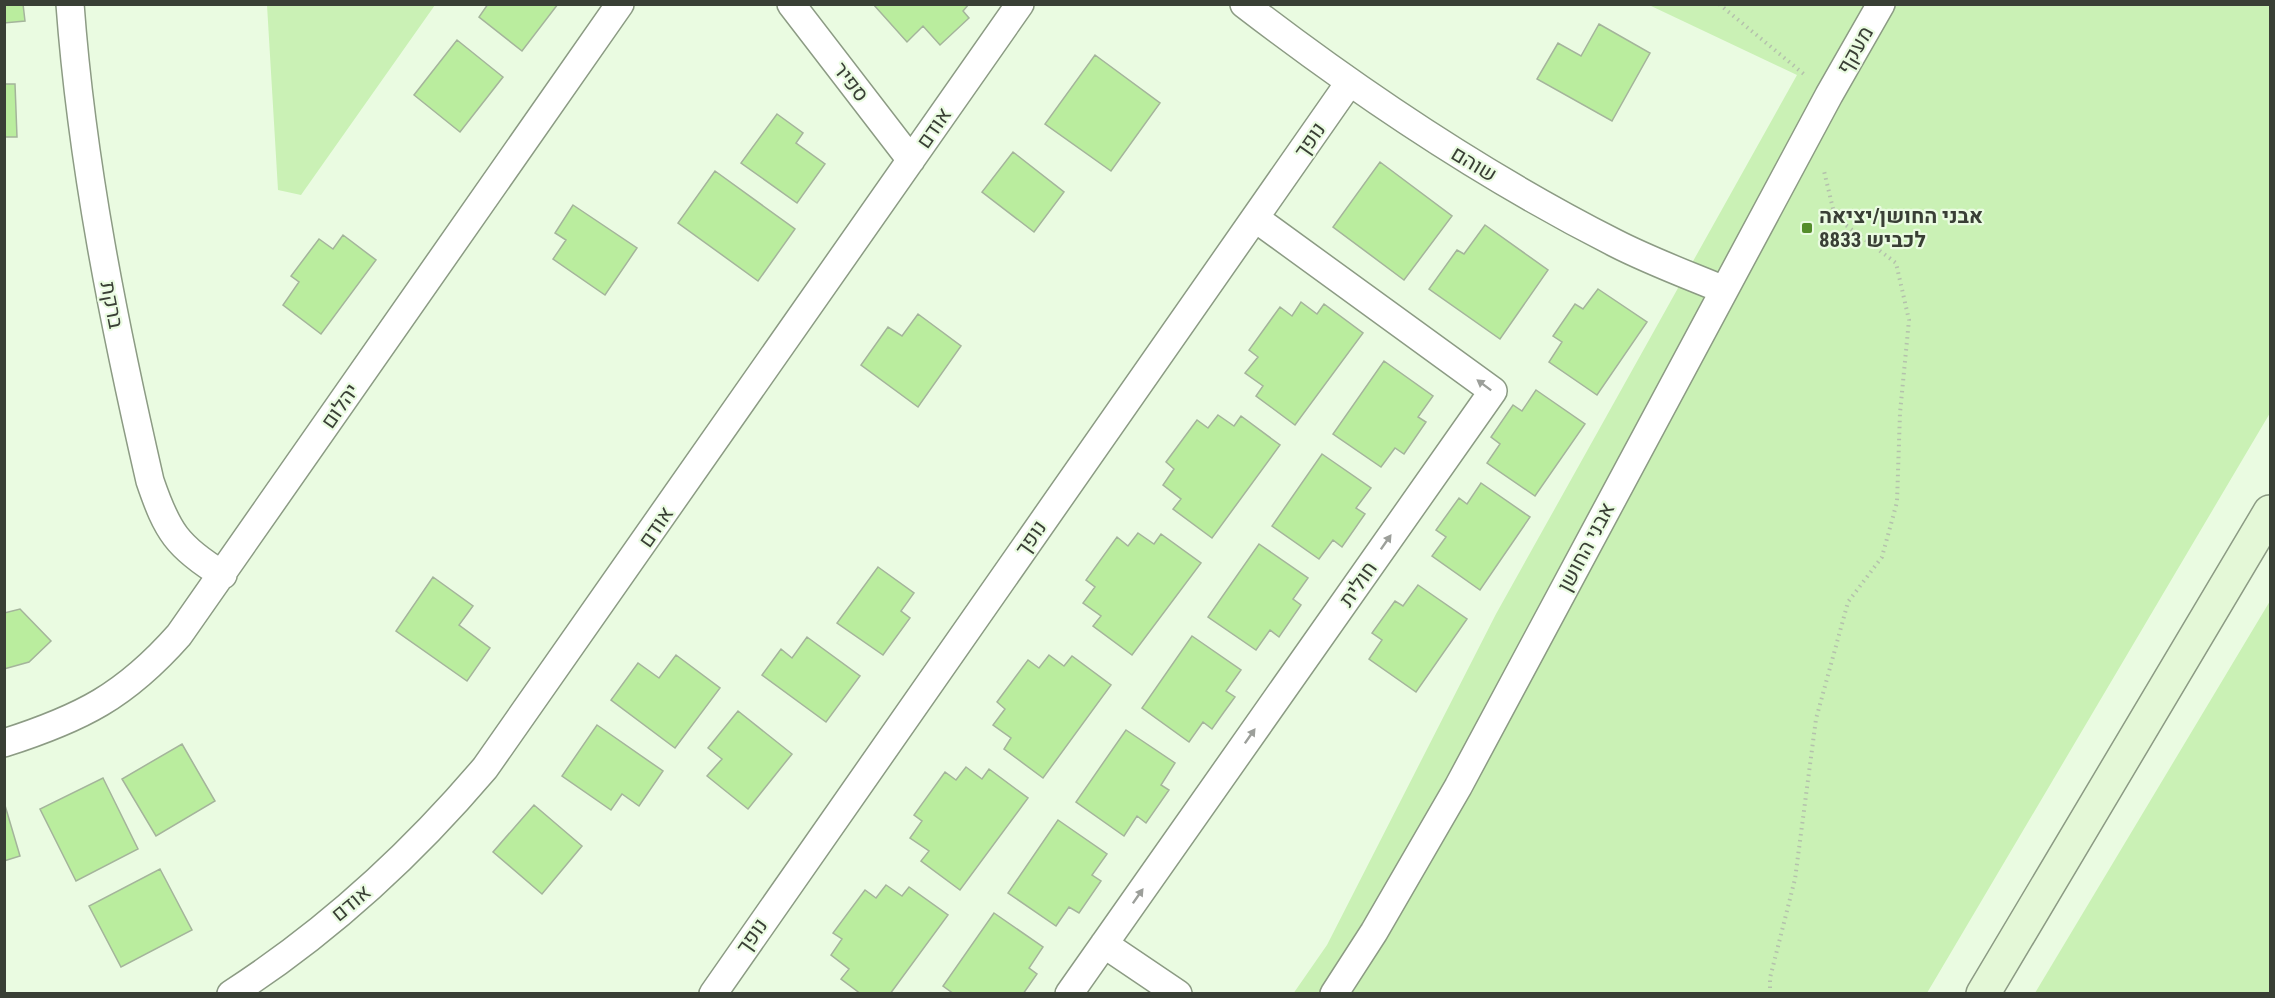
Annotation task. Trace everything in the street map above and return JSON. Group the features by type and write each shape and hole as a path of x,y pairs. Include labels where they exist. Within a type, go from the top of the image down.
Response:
{"main road":[{"path":"1983,993 2271,513"}],"street":[{"name":"ברקת","path":"70,4 78,95 95,215 150,481 165,521 177,540 195,558 223,575"},
{"name":"יהלום","path":"4,743 86,713 130,684 179,634 223,575 620,4"},
{"name":"ספיר","path":"791,4 911,160"},
{"name":"אודם","path":"231,993 300,944 364,892 427,833 485,768 1020,4"},
{"name":"שוהם","path":"1244,4 1349,83 1419,130 1515,189 1617,244 1724,290"},
{"name":"מעקף","path":"1829,95 1881,4"},
{"name":"נופך","path":"713,993 1349,83"},
{"name":"אבני החושן","path":"1334,993 1374,932 1458,788 1829,95"},
{"name":"חולית","path":"1104,944 1493,391 1255,219"},
{"path":"1070,993 1104,944 1178,993"}],"path":[{"path":"1719,4 1829,95"},
{"path":"1770,993 1770,978 1795,879 1816,719 1848,602 1882,557 1897,502 1900,412 1910,320 1896,262 1835,217 1822,166"}],"green space":[{"path":"267,5 435,5 301,195 278,190"},
{"path":"1649,5 2270,5 2270,413 1927,993 1293,994 1327,945 1496,614 1797,75"},
{"path":"2270,601 2270,993 2035,993"}],"building":[{"path":"4,4 23,4 25,21 4,23"},
{"path":"488,4 558,4 522,51 479,17"},
{"path":"873,4 969,4 963,11 969,18 940,45 923,26 907,42"},
{"path":"1599,24 1650,53 1612,121 1537,79 1558,43 1581,56"},
{"path":"457,40 503,77 460,132 414,95"},
{"path":"1095,55 1160,103 1111,171 1045,124"},
{"path":"4,84 15,84 17,137 4,137"},
{"path":"777,114 803,133 796,143 825,164 797,203 741,163"},
{"path":"1013,152 1064,192 1034,232 982,192"},
{"path":"1380,162 1452,216 1404,280 1333,227"},
{"path":"715,171 795,229 758,281 678,223"},
{"path":"573,205 637,248 605,295 553,259 566,240 555,233"},
{"path":"1485,225 1548,270 1500,339 1429,289 1457,250 1464,254"},
{"path":"343,235 376,260 321,334 283,305 299,282 291,276 319,239 333,249"},
{"path":"1598,289 1647,322 1597,395 1549,362 1562,342 1553,336 1575,304 1583,309"},
{"path":"1301,302 1317,314 1324,304 1363,333 1295,425 1256,396 1263,386 1245,373 1258,357 1249,350 1280,307 1292,316"},
{"path":"918,314 961,346 918,407 861,365 888,327 902,336"},
{"path":"1384,361 1433,396 1418,417 1426,422 1404,454 1395,448 1381,467 1333,434"},
{"path":"1536,390 1585,424 1535,496 1487,463 1500,444 1491,437 1513,405 1522,411"},
{"path":"1218,415 1234,426 1241,416 1280,445 1212,538 1173,509 1181,499 1163,485 1174,469 1166,462 1197,420 1208,428"},
{"path":"1322,454 1371,488 1356,508 1365,514 1342,547 1333,540 1319,559 1272,526"},
{"path":"1481,483 1530,517 1480,590 1432,556 1446,537 1436,530 1459,498 1467,504"},
{"path":"1138,533 1154,544 1161,534 1201,563 1132,655 1093,626 1101,616 1083,603 1095,587 1086,580 1117,537 1128,546"},
{"path":"1259,544 1308,578 1293,599 1301,605 1279,637 1270,630 1256,650 1208,617"},
{"path":"878,567 914,593 901,611 910,618 883,655 837,623"},
{"path":"433,577 473,606 459,625 490,648 467,681 396,631"},
{"path":"1418,585 1467,619 1416,692 1369,659 1382,640 1372,633 1395,601 1403,606"},
{"path":"20,609 51,641 29,662 4,669 4,613"},
{"path":"1192,636 1241,670 1226,691 1235,697 1212,729 1203,722 1189,742 1142,708"},
{"path":"807,637 860,676 826,722 762,675 781,649 792,658"},
{"path":"676,655 720,688 675,748 611,700 638,663 659,678"},
{"path":"1049,655 1064,666 1072,656 1111,685 1043,778 1004,749 1011,738 993,725 1005,709 997,702 1028,660 1039,668"},
{"path":"738,711 792,754 748,809 707,776 722,759 708,748"},
{"path":"597,725 663,771 639,806 622,794 611,810 562,776"},
{"path":"1126,730 1175,763 1161,785 1169,790 1146,823 1137,816 1124,836 1076,802"},
{"path":"182,744 215,801 156,836 122,779"},
{"path":"966,767 982,779 989,769 1028,798 960,890 921,861 929,851 910,838 922,821 914,815 945,772 956,780"},
{"path":"103,778 138,849 76,881 40,809"},
{"path":"4,802 20,856 4,861"},
{"path":"534,805 582,846 542,894 493,852"},
{"path":"1058,820 1107,854 1092,875 1101,881 1079,913 1069,907 1056,926 1008,893"},
{"path":"160,869 192,930 121,967 89,906"},
{"path":"886,885 902,896 909,887 948,915 890,994 861,994 841,979 849,969 831,955 842,939 833,933 865,890 876,898"},
{"path":"994,913 1043,947 1029,968 1037,974 1023,994 954,994 943,986"}],"place":[{"name":"אבני החושן/יציאה לכביש 8833","path":"1807,228"}]}
